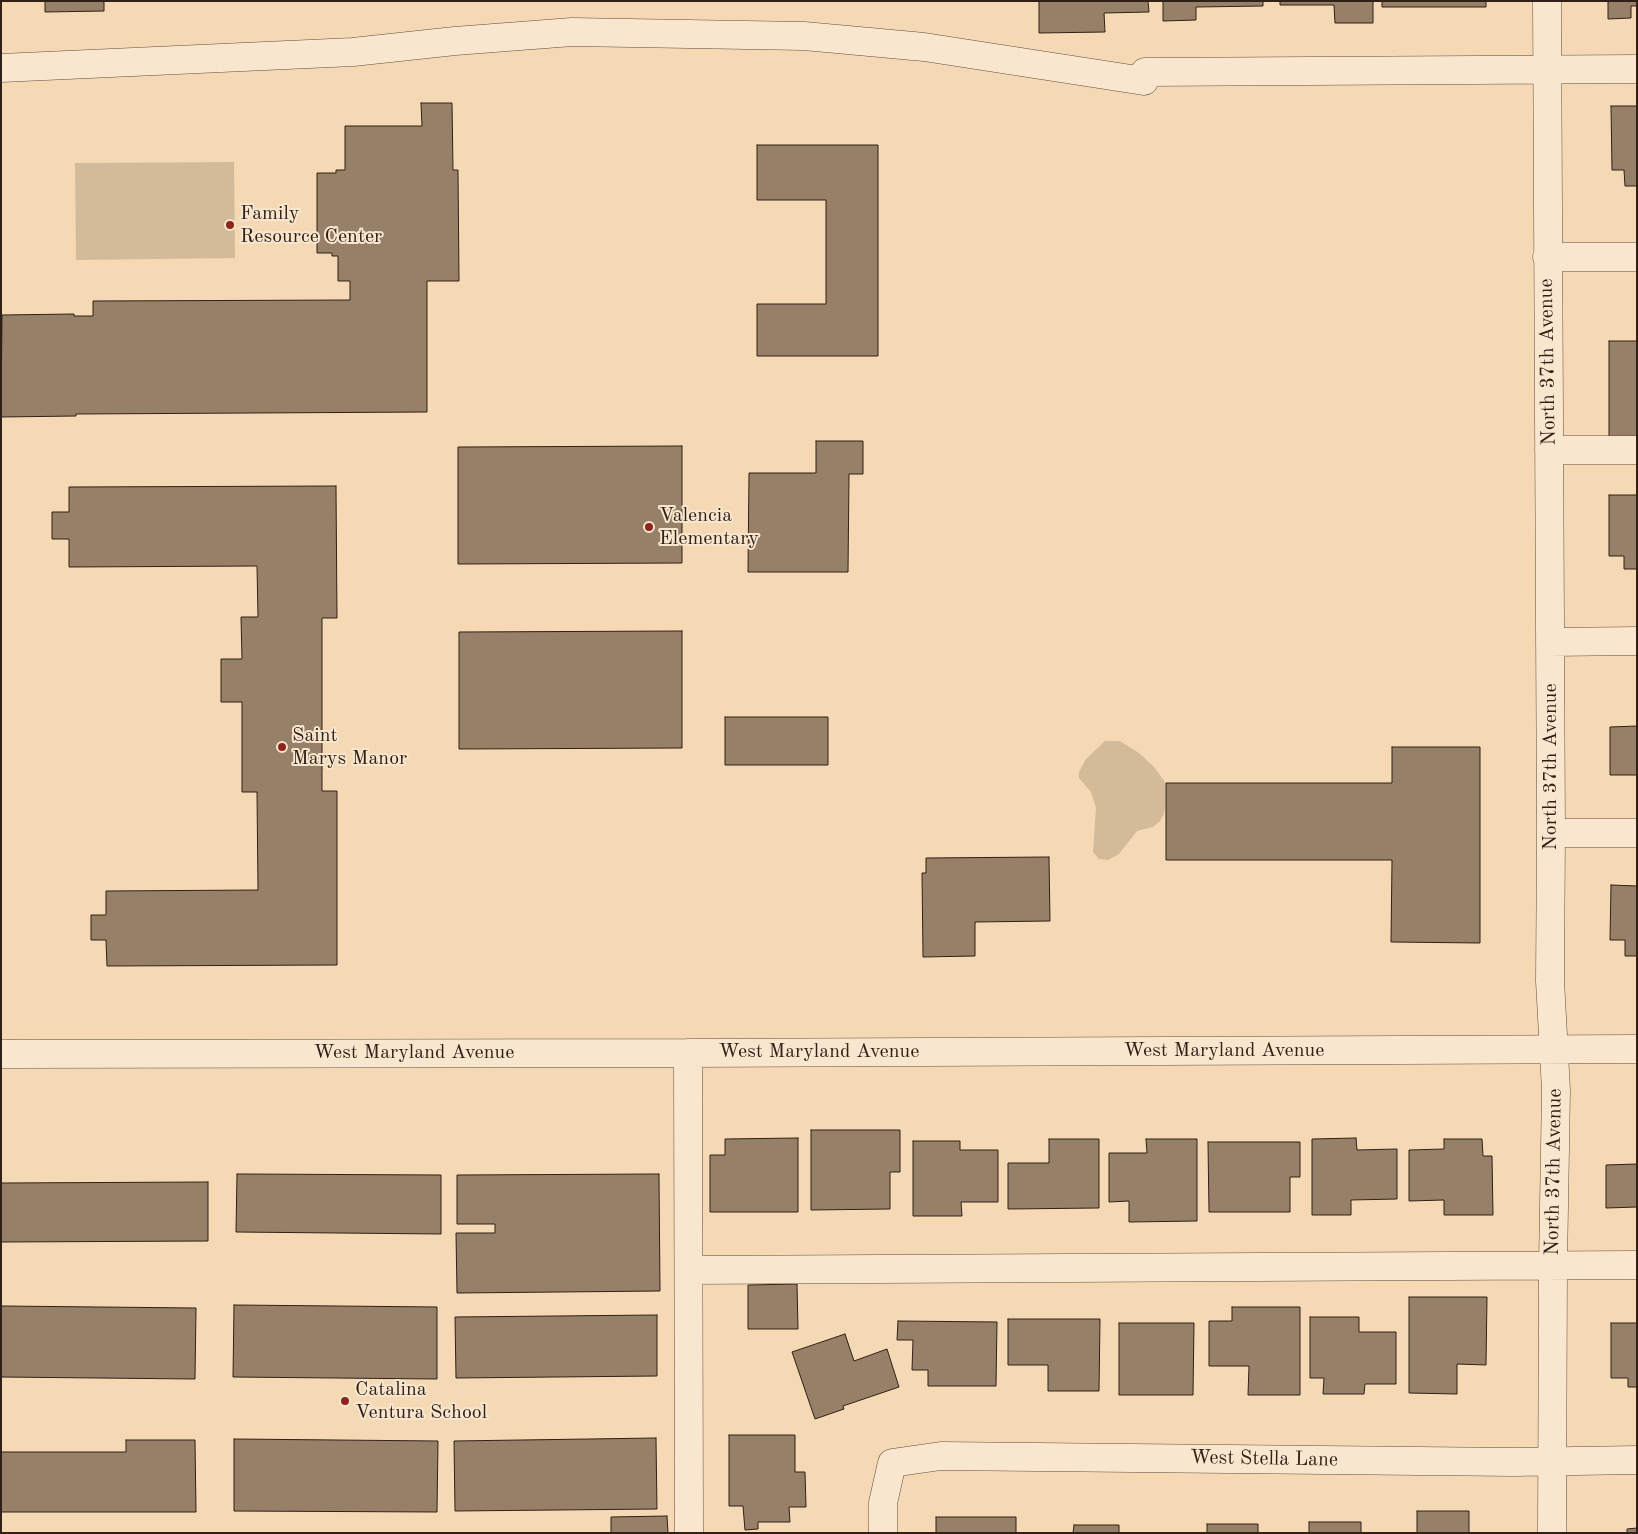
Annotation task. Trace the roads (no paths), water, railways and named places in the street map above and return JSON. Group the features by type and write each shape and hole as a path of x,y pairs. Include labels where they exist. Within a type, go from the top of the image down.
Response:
{"street":[{"name":"North 37th Avenue","path":"1547,1 1550,981 1556,1090 1552,1533"},
{"path":"1,68 353,52 455,41 572,32 823,38 924,46 1144,81 1145,72 1637,69"},
{"path":"1547,257 1637,257"},
{"path":"1549,450 1637,450"},
{"path":"1550,642 1637,642"},
{"path":"1551,833 1637,832"},
{"name":"West Maryland Avenue","path":"1,1054 1637,1049"},
{"path":"688,1053 689,1533"},
{"path":"689,1270 1637,1265"},
{"name":"West Stella Lane","path":"883,1533 884,1502 892,1463 941,1456 1514,1462 1637,1460"}],"place":[{"name":"Family Resource Center","path":"230,225"},
{"name":"Valencia Elementary","path":"649,527"},
{"name":"Saint Marys Manor","path":"282,747"},
{"name":"Catalina Ventura School","path":"345,1401"}]}
